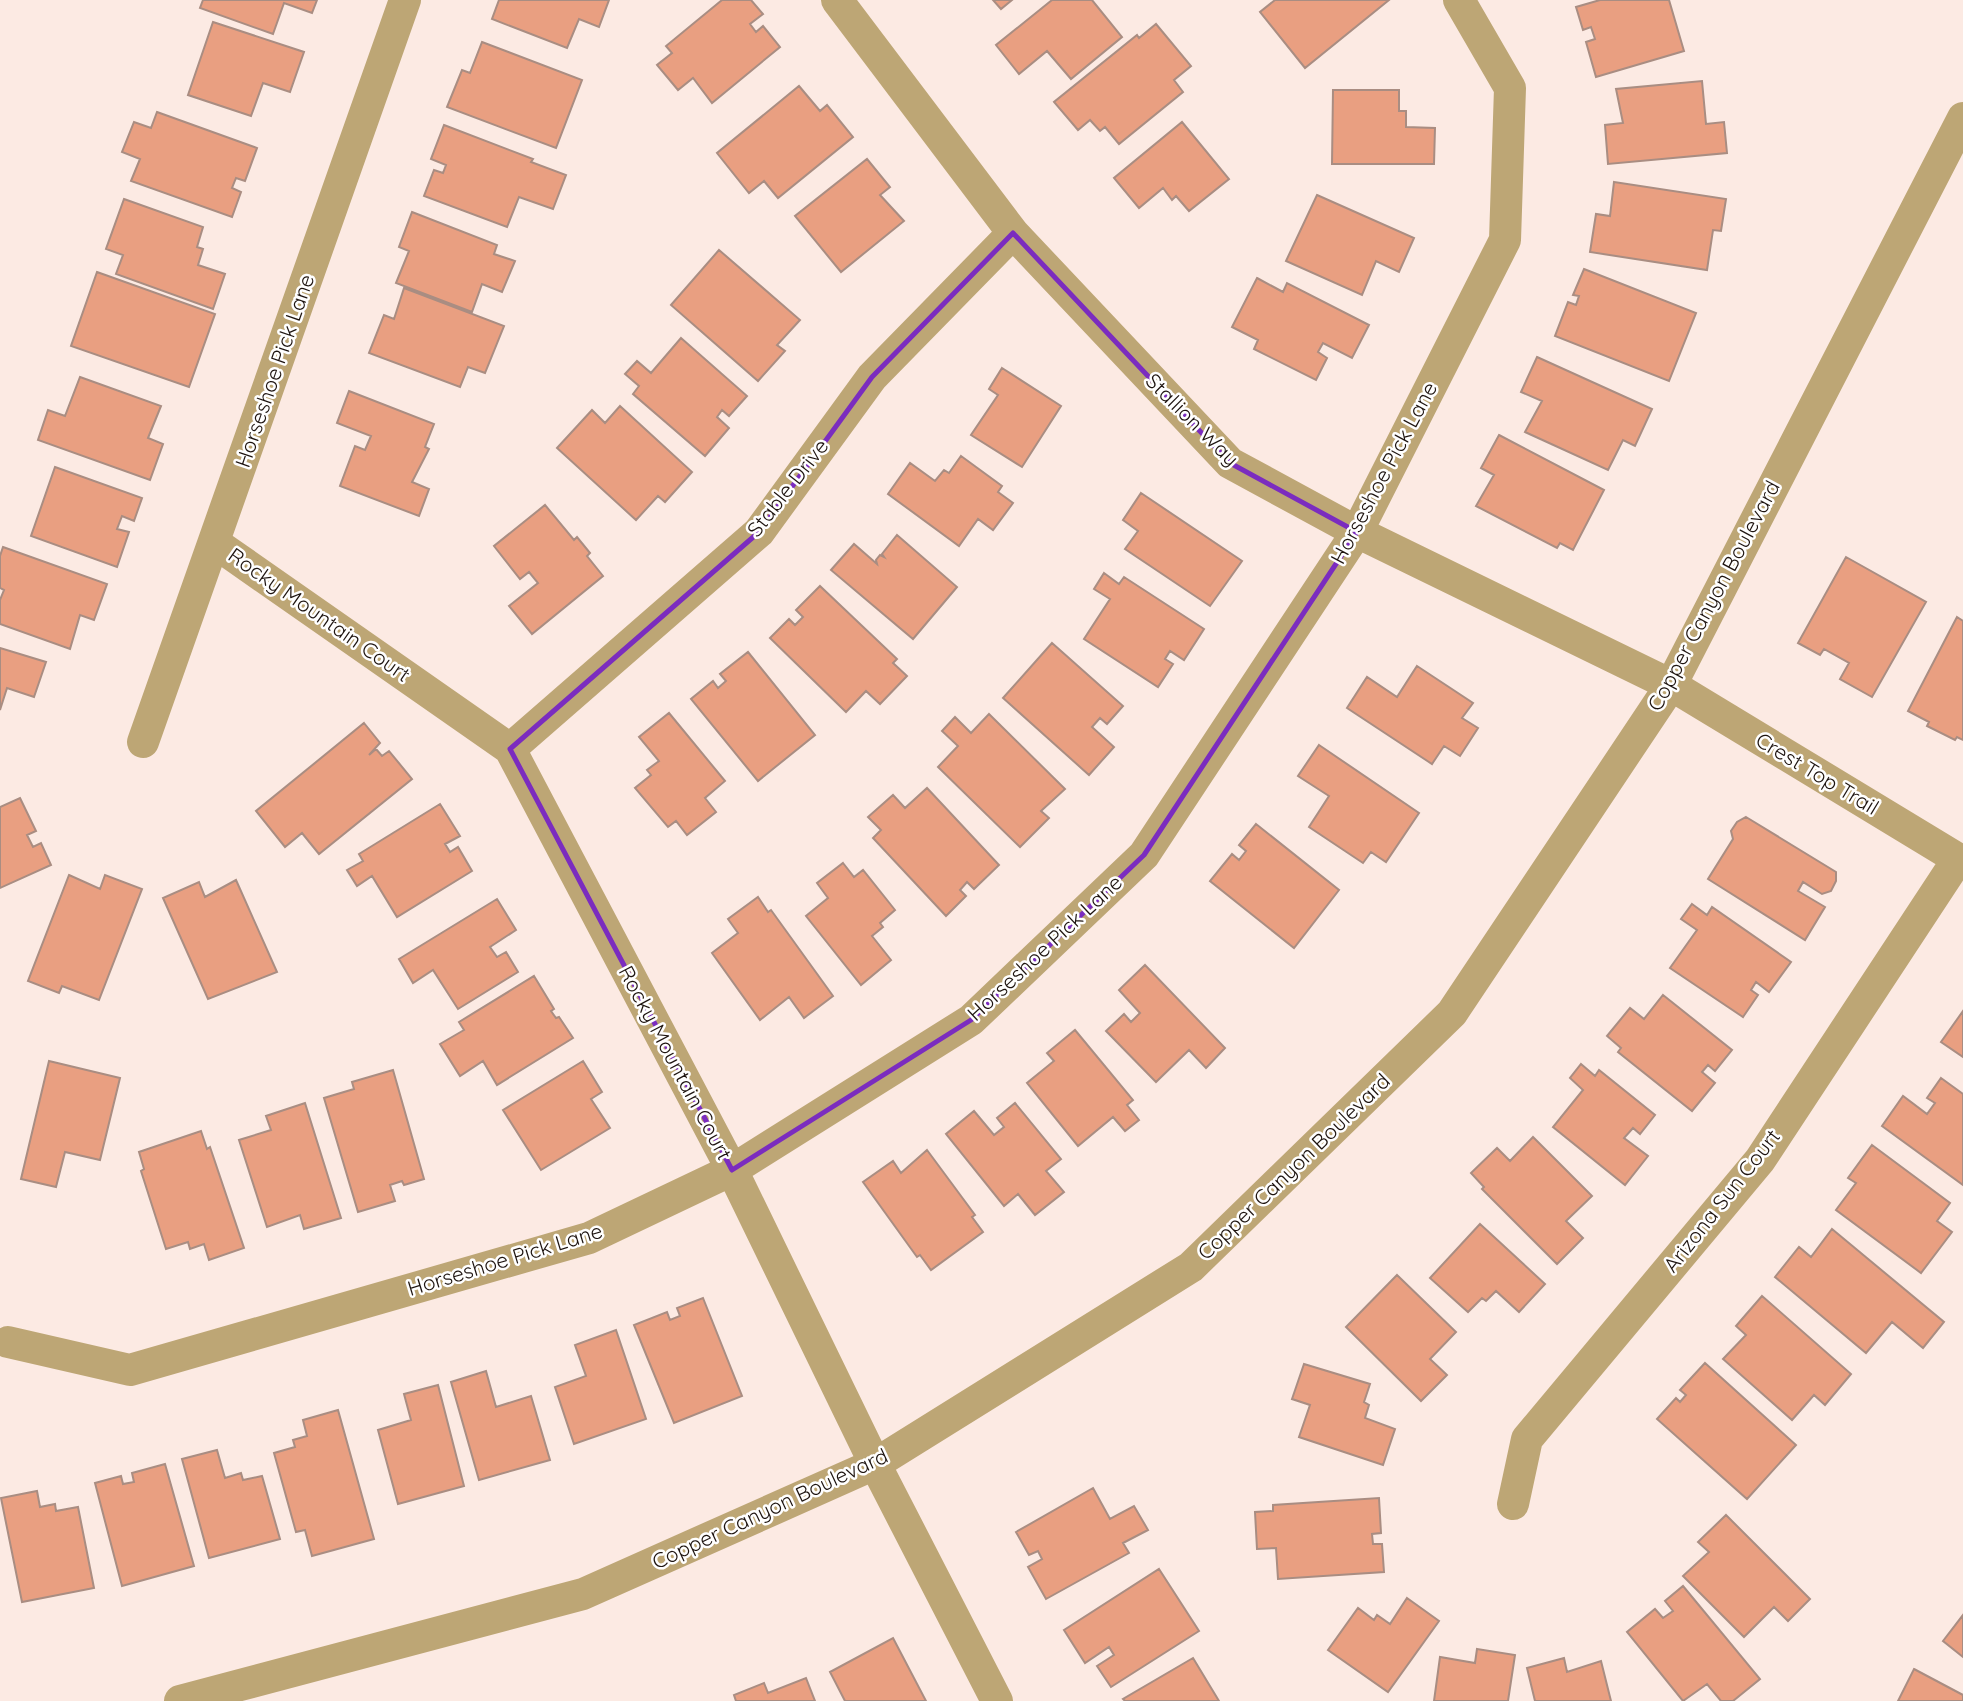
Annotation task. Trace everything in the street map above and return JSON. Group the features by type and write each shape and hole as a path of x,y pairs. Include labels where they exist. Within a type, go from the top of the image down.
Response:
{"street":[{"name":"Horseshoe Pick Lane","path":"144,742 405,0"},
{"name":"Stallion Way","path":"837,0 1013,233 1230,463 1357,532 1671,685"},
{"name":"Horseshoe Pick Lane","path":"8,1342 130,1370 589,1238 732,1170 971,1020 1144,855 1357,532 1505,240 1510,88 1459,0"},
{"name":"Copper Canyon Boulevard","path":"180,1701 583,1594 875,1464 1191,1267 1432,1033 1460,1002 1671,685 1963,118"},
{"name":"Stable Drive","path":"510,749 759,531 872,377 1013,233"},
{"name":"Rocky Mountain Court","path":"215,543 510,749 732,1170 875,1464 997,1701"},
{"name":"Crest Top Trail","path":"1671,685 1960,861"},
{"name":"Arizona Sun Court","path":"1513,1504 1527,1439 1759,1160 1960,861"}],"highlighted area":[{"path":"1013,233 1230,463 1357,532 1144,855 971,1020 732,1170 510,749 759,532 872,377"}],"building":[{"path":"203,0 317,0 312,13 284,3 273,34 200,8"},
{"path":"499,0 609,0 599,27 579,19 567,48 492,19"},
{"path":"722,0 751,0 763,14 750,24 756,32 763,26 780,47 712,103 693,78 678,90 657,65 672,53 666,46"},
{"path":"993,0 1012,0 1001,9"},
{"path":"1052,0 1092,0 1122,37 1071,79 1047,51 1019,74 996,45"},
{"path":"1275,0 1389,0 1305,68 1260,12"},
{"path":"1600,0 1669,0 1684,51 1596,77 1586,42 1595,39 1591,27 1583,30 1576,7"},
{"path":"213,22 304,52 290,92 263,83 251,116 188,95"},
{"path":"1156,24 1191,66 1174,80 1183,92 1119,144 1105,127 1100,131 1090,120 1078,130 1054,102 1137,35 1139,38"},
{"path":"482,42 582,80 556,148 447,107 462,70 470,73"},
{"path":"1702,81 1706,124 1724,122 1727,153 1608,164 1605,125 1623,123 1616,89"},
{"path":"799,86 820,111 827,105 853,137 778,198 764,181 749,193 717,153"},
{"path":"1333,90 1399,90 1399,111 1406,111 1406,127 1435,128 1434,164 1332,164"},
{"path":"157,112 257,148 245,181 236,178 232,188 241,192 232,217 131,181 140,159 122,152 134,122 151,128"},
{"path":"1182,122 1229,179 1189,211 1176,196 1172,200 1163,188 1139,208 1114,178"},
{"path":"444,125 533,159 531,162 566,175 553,209 519,197 507,227 424,196 434,170 443,173 446,165 431,159"},
{"path":"867,159 890,187 880,195 904,221 841,272 795,216"},
{"path":"1614,182 1726,199 1721,231 1713,230 1707,270 1590,252 1596,214 1610,216"},
{"path":"1317,195 1414,238 1399,272 1376,261 1362,295 1286,261"},
{"path":"124,199 203,227 197,247 203,249 198,265 225,274 213,309 116,274 123,255 106,249"},
{"path":"412,212 497,245 494,254 515,261 502,292 482,284 472,312 396,283 409,251 399,247"},
{"path":"719,250 800,320 777,345 785,351 758,381 671,305"},
{"path":"1584,269 1696,313 1669,381 1555,336 1568,302 1576,305 1579,296 1573,295"},
{"path":"97,272 215,314 189,387 71,346"},
{"path":"1257,278 1283,292 1287,283 1369,325 1352,358 1323,343 1318,352 1327,358 1316,380 1254,349 1258,340 1232,327"},
{"path":"404,288 504,326 485,373 468,367 460,387 369,353 384,315 394,319"},
{"path":"681,338 747,396 729,416 722,410 717,417 729,428 705,456 633,394 639,386 625,374 637,361 651,373"},
{"path":"1537,357 1652,409 1635,446 1623,440 1608,470 1525,432 1542,401 1521,392"},
{"path":"1002,368 1061,406 1022,467 971,435 998,395 989,389"},
{"path":"80,377 161,406 148,438 163,444 150,480 38,440 48,410 65,416"},
{"path":"349,391 434,424 425,447 429,449 412,482 429,489 419,516 340,486 355,446 365,450 371,436 337,423"},
{"path":"620,406 692,472 665,502 658,496 636,520 557,448 592,410 605,423"},
{"path":"1499,435 1604,490 1573,550 1560,543 1557,548 1476,506 1494,475 1481,468"},
{"path":"961,456 1002,486 998,492 1013,503 993,530 978,519 959,546 888,494 910,463 935,481 944,470 949,473"},
{"path":"55,467 142,498 134,521 122,516 117,529 129,532 117,567 31,536"},
{"path":"1141,493 1242,561 1210,606 1125,549 1138,531 1123,520"},
{"path":"545,505 574,540 577,537 590,553 587,556 603,576 532,634 509,606 538,583 529,572 520,579 494,546"},
{"path":"897,535 957,587 913,639 831,570 854,544 877,564 876,560 880,555 884,557 882,554"},
{"path":"3,547 107,584 94,620 80,615 70,649 0,624 0,600 4,590 0,588 0,556"},
{"path":"1846,557 1926,602 1872,697 1840,679 1849,663 1824,649 1820,655 1798,643"},
{"path":"1104,573 1119,584 1124,577 1204,629 1184,660 1170,651 1165,659 1173,664 1158,687 1084,639 1110,599 1094,589"},
{"path":"820,586 897,659 893,663 907,676 880,704 866,691 846,712 770,638 789,619 795,625 803,617 796,610"},
{"path":"1957,617 1963,621 1963,740 1957,737 1955,740 1927,726 1929,722 1908,711"},
{"path":"1052,643 1123,706 1107,724 1100,718 1092,727 1114,747 1089,775 1003,698"},
{"path":"0,648 46,662 34,697 7,688 0,710"},
{"path":"748,652 815,735 758,781 691,699 713,681 718,688 726,681 720,674"},
{"path":"1417,666 1473,703 1462,718 1478,728 1460,756 1444,746 1432,764 1347,708 1367,677 1397,697"},
{"path":"669,713 725,781 705,798 716,812 687,835 676,821 668,827 635,788 651,775 647,770 659,761 639,737"},
{"path":"989,714 1065,789 1041,811 1049,818 1020,847 938,767 958,746 942,731 955,717 971,733"},
{"path":"364,723 380,743 369,755 376,749 382,756 389,751 412,779 319,854 302,833 285,847 256,811"},
{"path":"1319,745 1419,813 1386,862 1371,852 1363,863 1309,827 1329,796 1298,776"},
{"path":"927,788 999,865 974,889 967,882 960,890 966,896 946,916 873,838 881,830 868,817 893,795 905,808"},
{"path":"20,798 36,831 27,835 33,847 41,843 51,865 0,888 0,807"},
{"path":"440,804 460,836 445,844 450,852 458,847 472,871 397,917 372,876 357,886 347,870 363,861 359,854"},
{"path":"1746,817 1836,872 1836,881 1831,891 1822,894 1803,882 1798,891 1825,907 1805,940 1708,879 1733,839 1731,831 1737,822"},
{"path":"1256,824 1339,890 1294,948 1210,881 1232,854 1239,860 1246,851 1239,845"},
{"path":"843,863 854,877 863,870 895,910 880,923 883,927 872,936 891,960 861,985 806,916 828,898 817,883"},
{"path":"69,875 100,889 105,875 142,889 99,1000 62,986 59,993 28,981"},
{"path":"236,880 277,972 208,999 163,898 199,882 205,897"},
{"path":"758,897 768,912 771,910 833,996 804,1018 789,997 760,1020 712,953 738,933 728,919"},
{"path":"497,899 516,930 490,947 497,957 506,952 518,972 458,1009 433,970 413,983 399,959"},
{"path":"1692,904 1707,915 1712,907 1791,962 1769,992 1756,982 1751,990 1758,995 1743,1017 1670,968 1697,930 1681,919"},
{"path":"1145,965 1225,1048 1206,1068 1189,1050 1156,1082 1106,1031 1124,1014 1131,1022 1140,1013 1119,990"},
{"path":"534,976 554,1009 551,1011 556,1018 559,1017 573,1038 497,1085 483,1061 460,1076 440,1044 464,1030 459,1022"},
{"path":"1663,995 1732,1050 1715,1071 1708,1065 1702,1072 1715,1083 1692,1111 1618,1052 1621,1048 1607,1036 1630,1008 1644,1019"},
{"path":"1963,1011 1963,1057 1941,1042"},
{"path":"1075,1030 1133,1100 1127,1105 1139,1120 1125,1131 1113,1117 1078,1146 1027,1083 1054,1061 1047,1053"},
{"path":"49,1061 120,1078 100,1160 65,1152 56,1187 21,1179"},
{"path":"583,1061 602,1092 591,1099 610,1128 541,1170 503,1110"},
{"path":"1581,1064 1595,1076 1599,1070 1655,1115 1640,1134 1633,1128 1624,1138 1648,1156 1625,1185 1553,1127 1583,1090 1570,1078"},
{"path":"393,1070 424,1179 404,1185 402,1181 390,1185 395,1201 358,1212 324,1098 354,1089 352,1082"},
{"path":"1941,1078 1963,1094 1963,1185 1882,1126 1903,1096 1927,1114 1935,1103 1927,1098"},
{"path":"305,1103 341,1218 304,1229 300,1215 267,1227 239,1140 271,1130 266,1116"},
{"path":"1015,1103 1061,1159 1046,1171 1064,1192 1035,1215 1018,1194 1004,1206 946,1134 974,1111 994,1135 1004,1127 997,1118"},
{"path":"201,1131 207,1149 210,1147 244,1248 209,1260 204,1244 190,1249 188,1242 166,1249 141,1171 144,1169 139,1152"},
{"path":"1533,1137 1592,1196 1566,1221 1583,1238 1557,1264 1482,1189 1484,1187 1471,1173 1497,1148 1510,1161"},
{"path":"1872,1145 1950,1203 1937,1221 1952,1232 1921,1273 1836,1210 1856,1183 1848,1178"},
{"path":"927,1150 975,1215 972,1217 983,1232 931,1270 920,1255 917,1257 863,1182 893,1161 901,1173"},
{"path":"1480,1224 1545,1284 1519,1312 1496,1291 1486,1301 1482,1298 1468,1312 1430,1278"},
{"path":"1832,1229 1944,1322 1923,1348 1892,1322 1866,1353 1775,1277 1799,1247 1811,1257"},
{"path":"1397,1275 1456,1332 1430,1359 1447,1375 1421,1401 1346,1327"},
{"path":"1762,1296 1851,1374 1825,1405 1814,1395 1792,1420 1723,1359 1746,1335 1736,1326"},
{"path":"703,1298 742,1396 674,1423 634,1325 667,1312 670,1320 680,1316 677,1308"},
{"path":"616,1330 646,1419 574,1444 555,1387 586,1376 575,1345"},
{"path":"1705,1363 1796,1445 1747,1499 1657,1419 1676,1398 1680,1402 1686,1395 1680,1390"},
{"path":"1304,1364 1370,1384 1364,1402 1369,1405 1365,1418 1395,1429 1383,1465 1299,1437 1310,1405 1292,1399"},
{"path":"486,1371 496,1407 531,1396 550,1460 479,1480 451,1382"},
{"path":"438,1385 464,1486 398,1504 378,1430 411,1420 404,1394"},
{"path":"338,1410 374,1539 312,1556 305,1530 296,1532 274,1453 295,1447 293,1440 307,1436 303,1420"},
{"path":"217,1450 225,1478 241,1473 243,1480 262,1476 280,1539 209,1558 182,1459"},
{"path":"165,1464 194,1566 122,1586 95,1483 121,1476 123,1484 134,1482 132,1473"},
{"path":"1093,1488 1110,1519 1134,1506 1148,1530 1123,1543 1129,1553 1046,1599 1028,1567 1042,1559 1038,1551 1029,1555 1016,1532"},
{"path":"37,1491 40,1507 55,1504 56,1511 78,1507 94,1588 22,1602 1,1498"},
{"path":"1379,1498 1381,1533 1372,1534 1373,1544 1382,1544 1384,1572 1278,1579 1276,1548 1257,1549 1255,1512 1273,1511 1273,1505"},
{"path":"1726,1515 1810,1599 1788,1621 1774,1607 1744,1637 1683,1576 1709,1552 1698,1542"},
{"path":"1159,1569 1199,1631 1111,1687 1097,1666 1114,1655 1109,1647 1085,1663 1064,1630"},
{"path":"1683,1586 1760,1679 1733,1701 1721,1701 1707,1684 1683,1701 1627,1632 1655,1609 1663,1618 1673,1611 1665,1601"},
{"path":"1407,1598 1439,1621 1388,1692 1328,1650 1358,1608 1374,1620 1377,1615 1390,1624"},
{"path":"1963,1615 1963,1657 1943,1641"},
{"path":"893,1638 926,1701 845,1701 830,1672"},
{"path":"1477,1649 1515,1655 1508,1701 1434,1701 1440,1657 1475,1663"},
{"path":"1193,1658 1219,1701 1123,1699"},
{"path":"1564,1658 1567,1672 1601,1661 1611,1701 1535,1701 1527,1668"},
{"path":"1914,1669 1963,1695 1963,1701 1898,1701"},
{"path":"806,1678 815,1701 736,1701 734,1695 764,1683 768,1693"}]}
